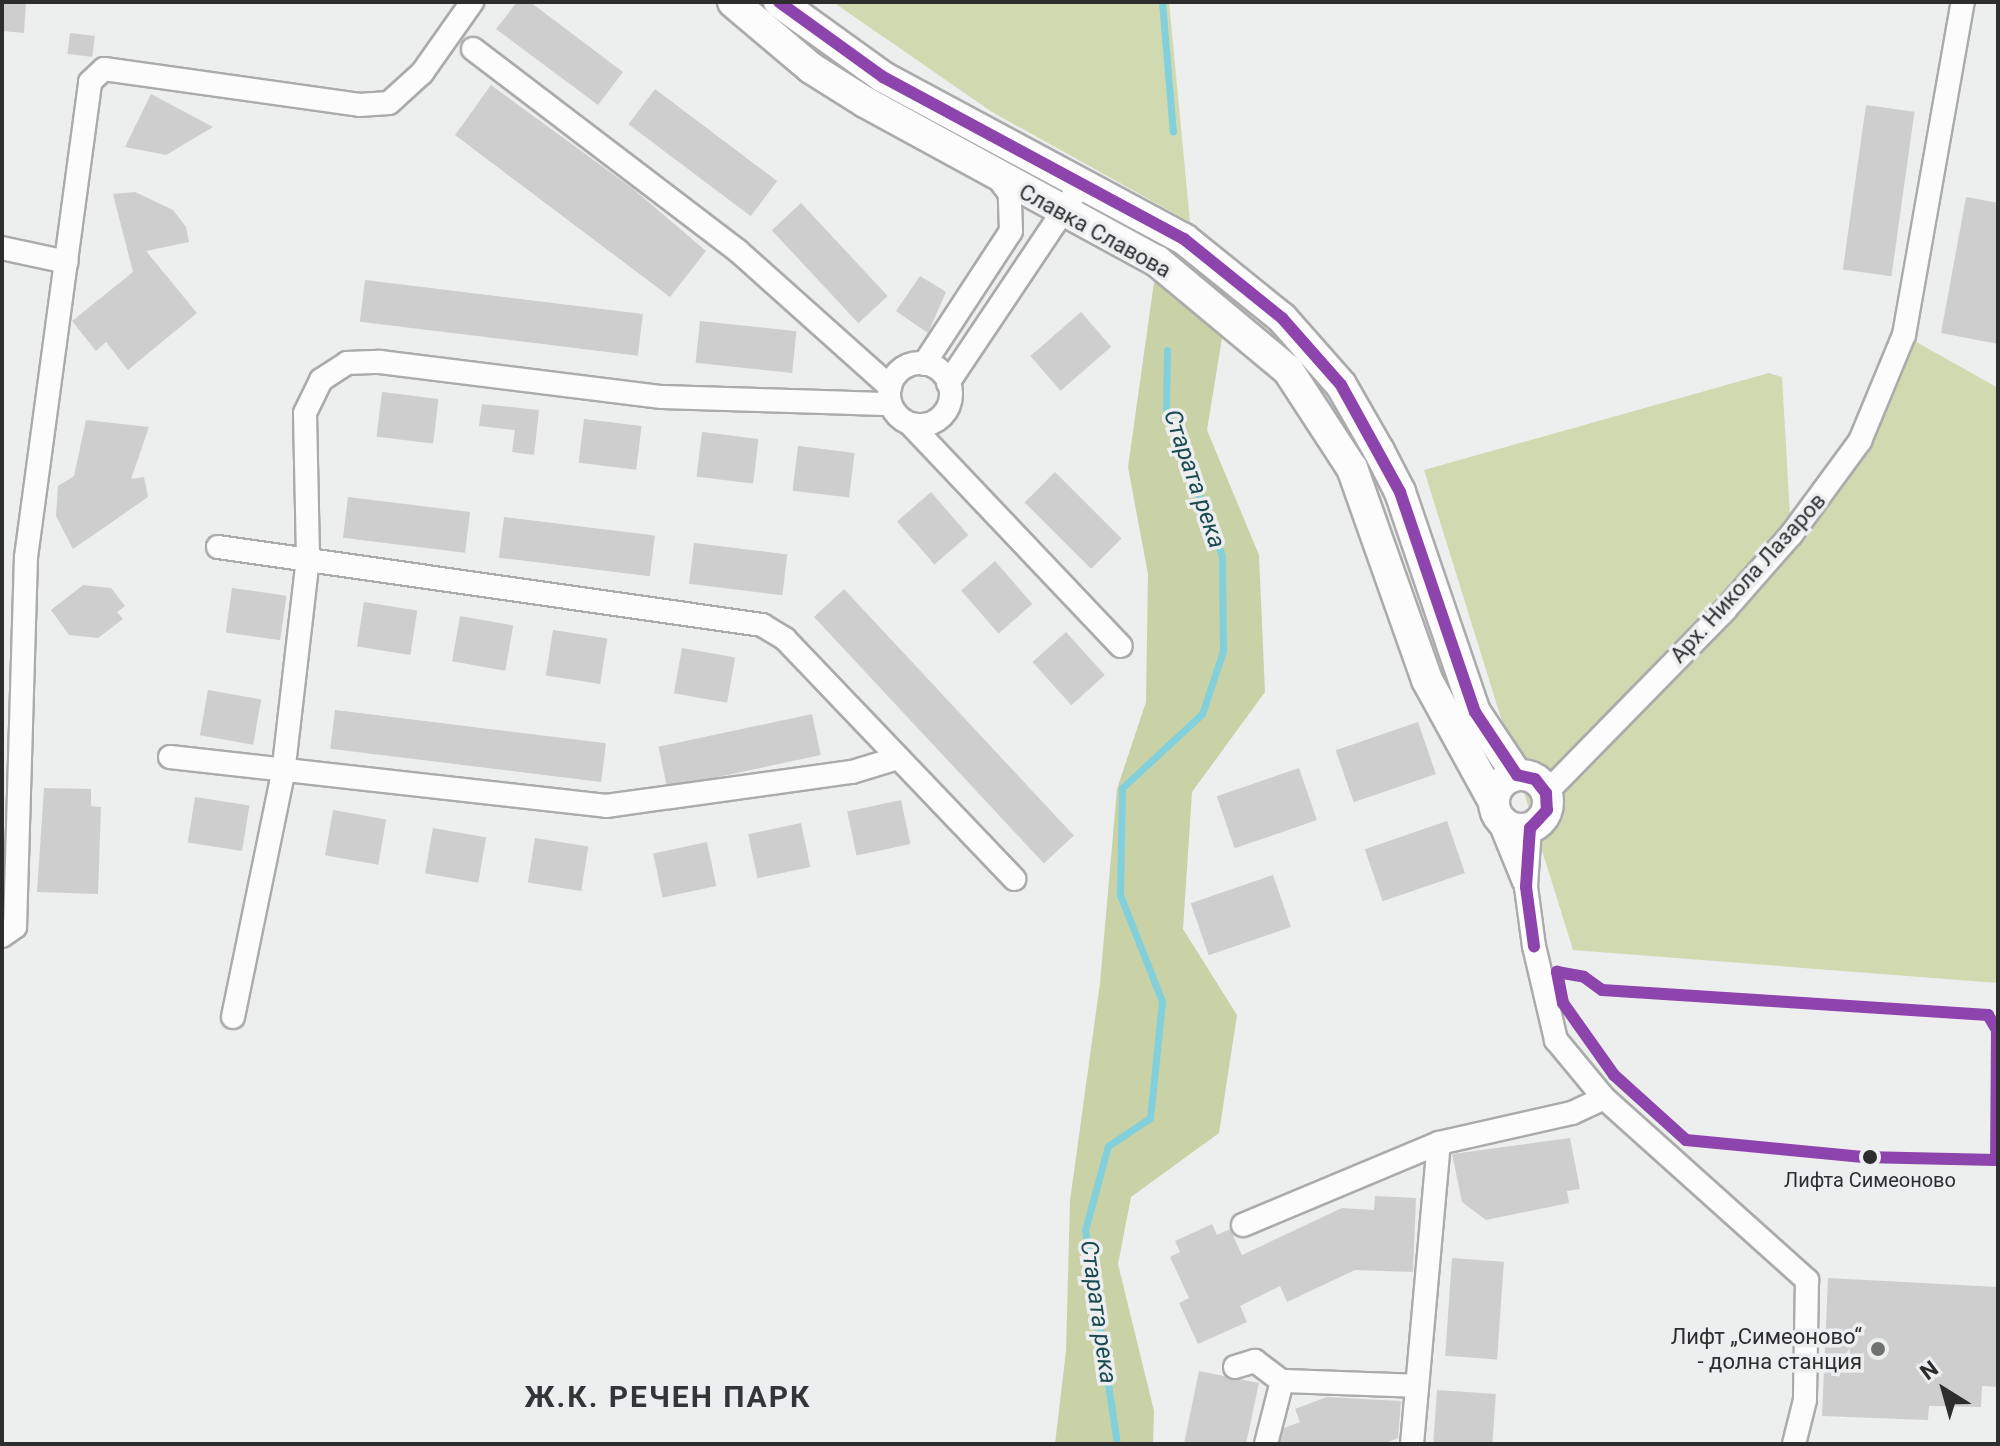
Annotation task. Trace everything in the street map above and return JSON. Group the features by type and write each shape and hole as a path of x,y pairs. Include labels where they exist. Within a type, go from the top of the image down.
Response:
{"street":[{"path":"2,936 15,927 26,557 90,82 104,69 359,105 389,103 422,73 472,2"},
{"name":"Славка Славова","path":"733,2 811,68 997,177 1157,261 1258,340 1312,401 1370,507 1427,680 1496,809"},
{"name":"Славка Славова","path":"779,2 883,77 1141,213 1224,269 1282,318 1341,385 1400,492 1475,712 1517,775"},
{"name":"Арх. Никола Лазаров","path":"1546,793 1725,610 1791,535 1860,441 1904,335 1963,2"},
{"path":"473,49 738,251 890,395 910,424 956,474 1121,646"},
{"path":"890,395 906,367 924,364 1011,231 1010,194 997,177"},
{"path":"956,474 940,417 950,399 948,383 1065,214 1081,184"},
{"path":"2,248 67,262"},
{"path":"233,1017 283,774 308,557 305,413 321,380 347,363 662,397 890,395"},
{"path":"924,364 948,383"},
{"path":"910,424 940,417"},
{"path":"218,547 308,557 762,625 785,639 1014,879"},
{"path":"170,757 283,774 645,806 898,758"},
{"path":"1526,887 1530,828 1547,810 1546,793 1535,779 1517,775 1501,784 1496,809 1526,887 1544,1000 1552,1030 1604,1098 1807,1280 1805,1400 1794,1444"},
{"path":"1496,809 1512,829 1530,828"},
{"path":"1243,1225 1439,1143 1572,1113 1604,1098"},
{"path":"1412,1444 1439,1143"},
{"path":"1235,1367 1255,1361 1282,1381 1417,1386"},
{"path":"1266,1444 1282,1381"}],"green space":[{"path":"833,2 1169,2 1190,222 992,112"},
{"path":"1157,261 1226,313 1207,430 1259,555 1265,692 1192,792 1183,929 1237,1015 1219,1133 1131,1197 1118,1264 1154,1411 1153,1444 1055,1444 1066,1351 1070,1201 1100,983 1117,789 1146,702 1148,574 1128,467"},
{"path":"1904,335 1998,388 1998,983 1573,950 1424,470 1769,373 1782,377 1791,533 1827,489"}],"building":[{"path":"2,2 26,2 24,33 2,31"},
{"path":"517,2 530,2 623,72 598,105 496,29"},
{"path":"70,33 95,36 92,57 67,54"},
{"path":"491,85 632,188 706,251 670,297 455,135"},
{"path":"655,89 777,181 751,216 629,124"},
{"path":"151,94 213,127 166,155 125,147"},
{"path":"1866,105 1915,112 1891,276 1843,269"},
{"path":"135,192 173,210 186,227 189,242 146,251 197,313 128,370 106,342 96,351 72,321 133,272 113,194"},
{"path":"1966,197 1998,203 1998,344 1941,333"},
{"path":"801,203 888,296 858,323 772,230"},
{"path":"920,276 946,292 928,333 896,311"},
{"path":"365,280 643,314 638,356 360,322"},
{"path":"1081,312 1111,347 1061,391 1030,356"},
{"path":"700,321 796,331 792,373 696,363"},
{"path":"382,392 439,399 433,444 377,437"},
{"path":"482,404 539,410 534,455 512,452 515,430 479,426"},
{"path":"584,419 642,426 636,470 579,463"},
{"path":"86,420 149,427 131,479 144,477 148,497 73,549 56,516 58,486 74,476"},
{"path":"702,432 759,439 753,484 697,477"},
{"path":"798,446 855,453 849,498 793,491"},
{"path":"1055,472 1121,538 1091,569 1025,502"},
{"path":"931,492 968,535 934,565 897,522"},
{"path":"348,497 470,512 465,553 343,538"},
{"path":"504,517 655,536 650,576 499,558"},
{"path":"694,543 787,554 782,595 689,584"},
{"path":"995,561 1032,604 998,634 961,591"},
{"path":"83,585 111,588 125,606 117,612 123,619 98,638 69,635 51,610"},
{"path":"232,588 286,596 280,640 226,633"},
{"path":"844,589 1074,835 1044,863 814,617"},
{"path":"364,602 417,610 410,655 357,646"},
{"path":"460,616 513,625 505,671 452,661"},
{"path":"553,630 607,639 600,684 546,675"},
{"path":"1066,632 1105,675 1071,705 1033,662"},
{"path":"682,648 735,657 727,703 674,693"},
{"path":"208,690 261,699 253,745 200,735"},
{"path":"335,710 606,743 601,782 330,749"},
{"path":"812,714 821,755 667,788 658,747"},
{"path":"1418,722 1436,774 1354,802 1336,750"},
{"path":"1299,768 1317,820 1235,848 1217,796"},
{"path":"44,788 91,789 91,806 101,807 98,894 37,892"},
{"path":"195,797 249,806 242,851 188,842"},
{"path":"901,800 910,844 857,855 847,811"},
{"path":"333,810 386,819 378,865 325,855"},
{"path":"1447,821 1465,873 1383,901 1365,849"},
{"path":"801,823 810,867 758,878 748,834"},
{"path":"433,828 486,837 478,883 425,873"},
{"path":"535,838 588,846 581,891 528,882"},
{"path":"707,842 716,886 663,897 653,853"},
{"path":"1273,875 1291,927 1209,955 1191,903"},
{"path":"1570,1138 1580,1189 1567,1191 1569,1203 1486,1220 1462,1202 1452,1154"},
{"path":"1375,1196 1416,1198 1413,1272 1355,1270 1287,1302 1280,1286 1240,1306 1247,1322 1198,1344 1179,1303 1189,1298 1170,1257 1180,1252 1175,1241 1212,1224 1217,1235 1230,1229 1242,1255 1342,1208 1374,1210"},
{"path":"1452,1258 1504,1262 1497,1359 1445,1356"},
{"name":"Лифт „Симеоново“ - долна станция","path":"1828,1278 1998,1287 1998,1387 1982,1386 1981,1407 1929,1406 1928,1420 1822,1416"},
{"path":"1199,1371 1259,1383 1246,1444 1184,1444"},
{"path":"1437,1390 1496,1394 1492,1444 1433,1444"},
{"path":"1327,1397 1401,1401 1398,1438 1384,1444 1280,1444 1284,1428 1300,1422 1295,1409"}],"waterway":[{"name":"Старата река","path":"1162,2 1173,132"},
{"name":"Старата река","path":"1117,1444 1085,1230 1108,1146 1150,1118 1162,1001 1120,895 1122,788 1202,714 1223,651 1222,556 1166,409 1167,350"}],"transit line":[{"path":"779,2 883,77 1184,239 1282,318 1341,385 1400,492 1475,712 1517,775 1535,779 1546,793 1547,810 1530,828 1526,887 1534,946"},
{"path":"1557,972 1584,977 1602,990 1988,1015 1997,1030 1996,1160 1863,1157 1686,1140 1614,1075 1563,1003 1557,972"}],"place":[{"name":"Лифта Симеоново","path":"1870,1157"},
{"name":"Лифт „Симеоново“ - долна станция","path":"1878,1349"}],"district":[{"name":"Ж.К. РЕЧЕН ПАРК","path":"668,1397"}]}
